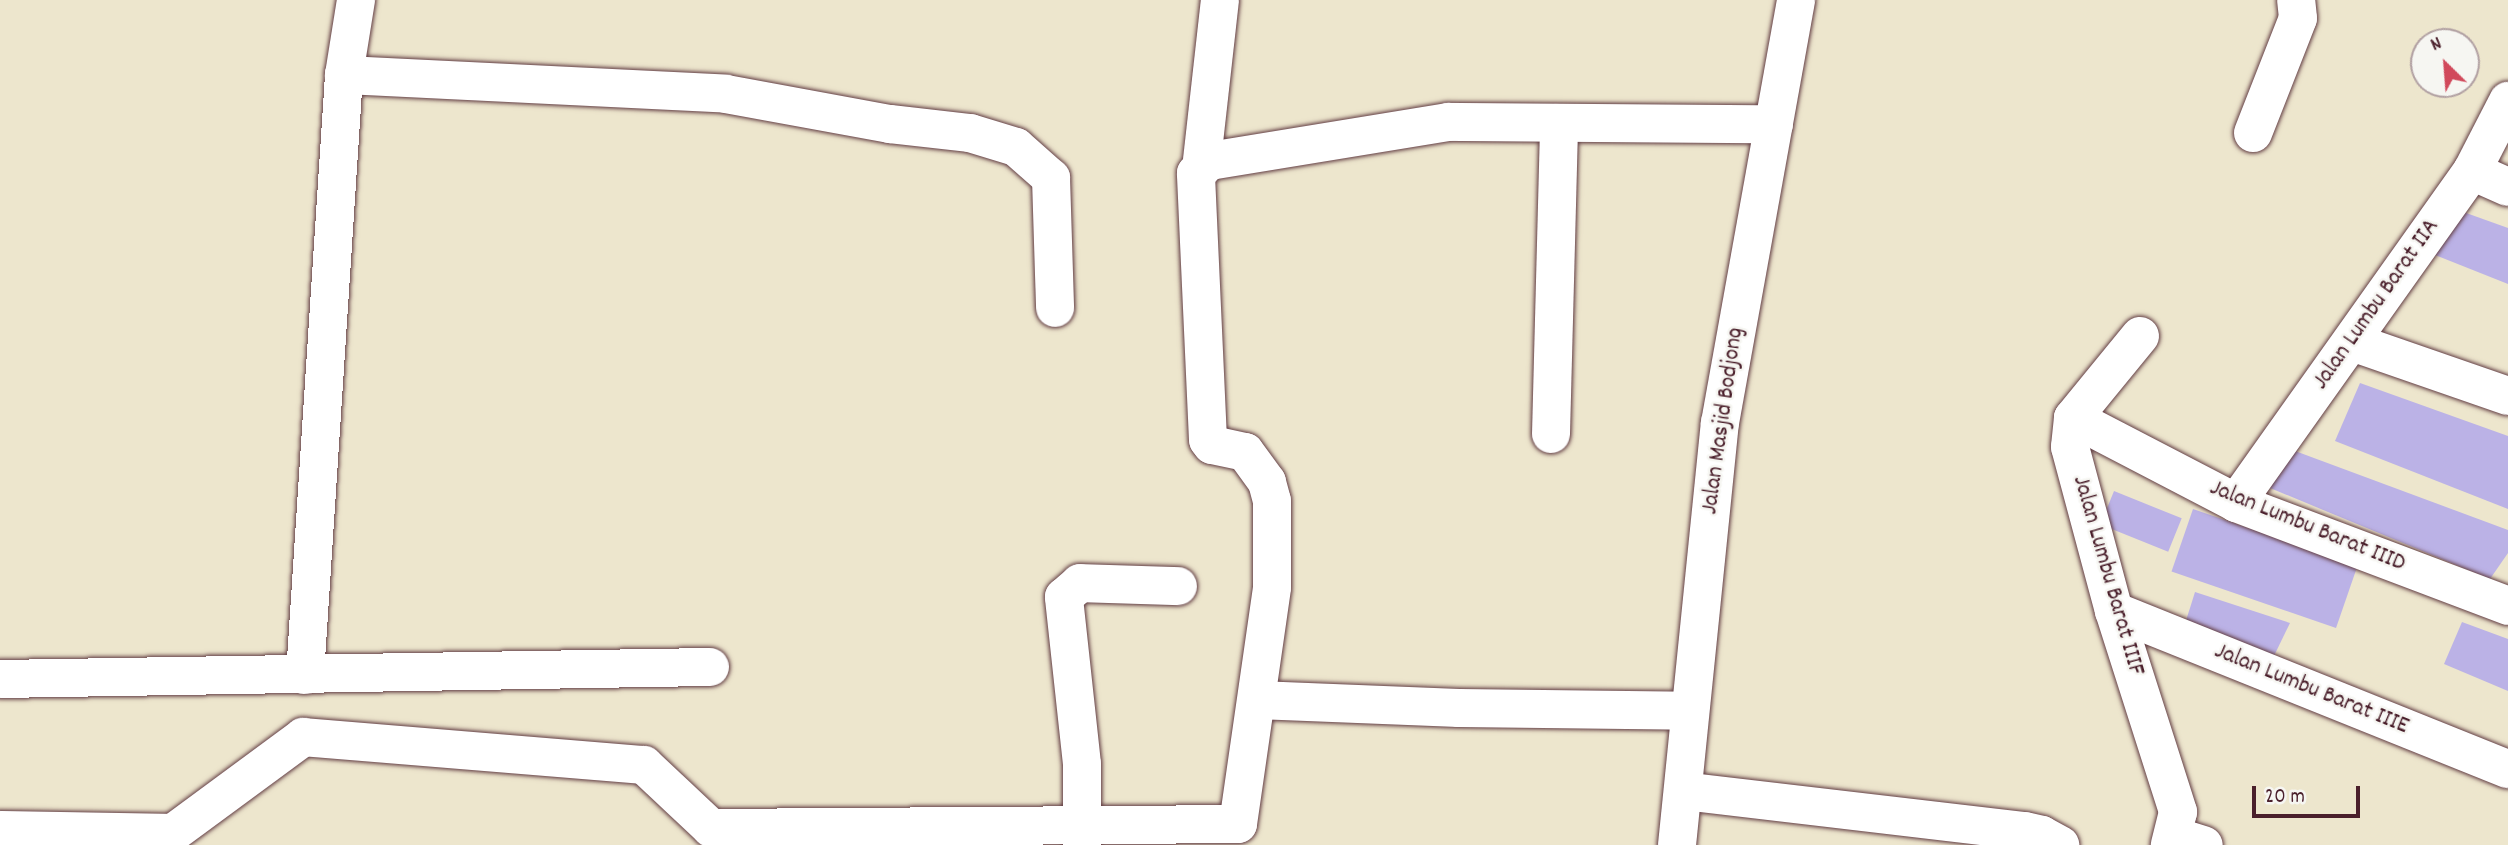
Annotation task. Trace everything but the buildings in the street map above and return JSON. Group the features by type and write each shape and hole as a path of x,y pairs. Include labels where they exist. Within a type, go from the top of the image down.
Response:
{"street":[{"path":"305,675 344,75 356,0"},
{"path":"1200,169 1220,0"},
{"name":"Jalan Masjid Bodjong","path":"1677,845 1720,423 1796,0"},
{"path":"2253,133 2300,6"},
{"path":"344,75 726,94 890,124 970,133 1004,144 1016,148 1051,178 1055,308"},
{"name":"Jalan Lumbu Barat IIA","path":"2236,503 2473,171 2508,101"},
{"path":"0,830 173,833 303,737 644,765 711,828 938,836 1082,835 1238,824 1272,587 1272,501 1267,482 1245,452 1212,445 1208,440 1196,173 1210,161 1448,122 1774,124"},
{"path":"1551,434 1559,123"},
{"path":"2473,171 2508,187"},
{"path":"2073,418 2140,336"},
{"path":"2352,342 2508,396"},
{"name":"Jalan Lumbu Barat IIID","path":"2073,418 2236,503 2508,606"},
{"name":"Jalan Lumbu Barat IIIF","path":"2073,418 2070,447 2114,611 2178,812 2183,842"},
{"path":"1082,835 1082,764 1064,597 1080,583 1178,586"},
{"name":"Jalan Lumbu Barat IIIE","path":"2114,611 2508,769"},
{"path":"0,679 710,667"},
{"path":"1257,701 1459,708 1690,711"},
{"path":"1683,791 2025,831 2042,835 2060,845"}]}
